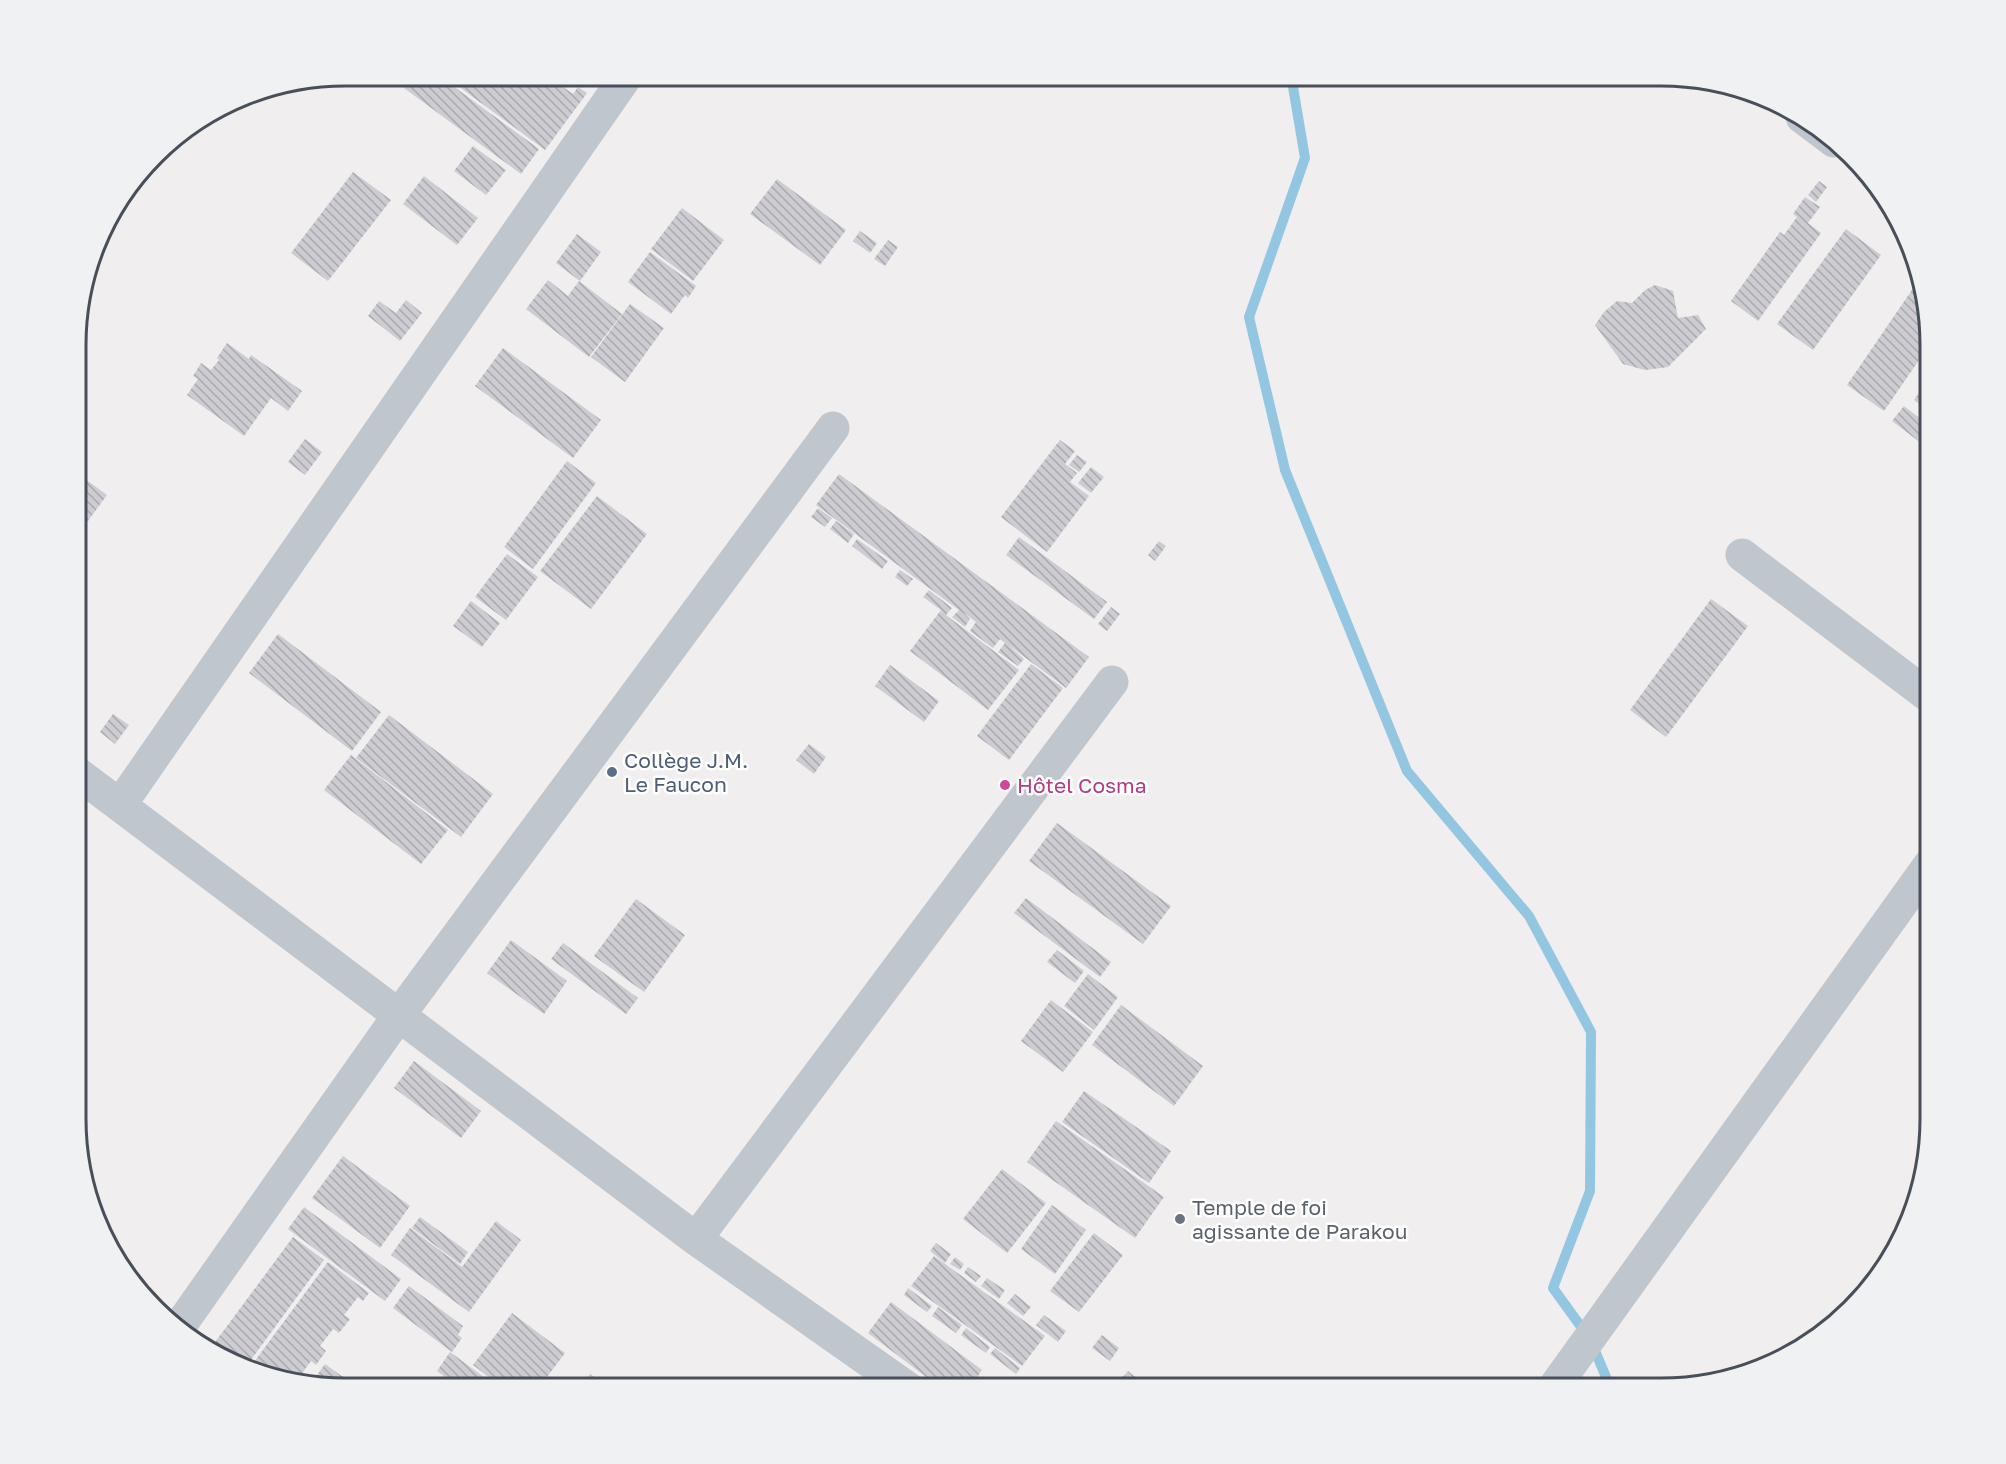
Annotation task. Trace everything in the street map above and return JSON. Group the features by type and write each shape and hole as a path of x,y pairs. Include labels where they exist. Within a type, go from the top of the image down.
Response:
{"street":[{"path":"120,805 619,86"},
{"path":"183,1322 399,1015 832,428"},
{"path":"1742,555 1920,689"},
{"path":"696,1239 1112,682"},
{"path":"86,780 696,1239 893,1378"},
{"path":"1561,1378 1920,878"}],"building":[{"path":"405,86 453,86 539,149 521,174 404,88"},
{"path":"458,86 562,86 573,94 578,87 587,93 545,150"},
{"path":"473,146 506,170 486,195 454,171"},
{"path":"353,172 391,200 328,281 291,253"},
{"path":"424,176 478,218 457,245 403,204"},
{"path":"777,179 846,230 820,265 750,214"},
{"path":"1819,181 1827,187 1816,202 1808,195"},
{"path":"1805,197 1820,207 1808,223 1821,233 1758,321 1731,301 1780,232 1784,235 1797,217 1793,214"},
{"path":"682,208 724,240 693,281 651,249"},
{"path":"1846,229 1881,255 1813,350 1777,324"},
{"path":"860,231 877,243 870,253 853,241"},
{"path":"577,234 601,252 580,281 556,263"},
{"path":"888,240 898,247 885,266 874,259"},
{"path":"650,252 696,286 688,298 685,295 671,314 628,282"},
{"path":"548,280 568,296 579,281 622,314 589,357 526,309"},
{"path":"1655,285 1673,291 1678,318 1698,315 1706,329 1668,367 1645,370 1623,364 1595,325 1604,312 1617,301 1632,303 1645,290"},
{"path":"1914,287 1920,327 1920,359 1884,411 1847,385"},
{"path":"406,300 422,313 400,341 368,316 379,301 396,313"},
{"path":"630,304 664,328 625,382 591,357"},
{"path":"227,343 249,359 251,355 302,391 288,411 271,398 244,436 187,395 198,379 193,376 201,363 211,370"},
{"path":"503,348 601,420 573,458 475,386"},
{"path":"1920,391 1920,404 1914,400"},
{"path":"1904,406 1920,418 1920,442 1892,421"},
{"path":"305,439 322,452 305,475 288,462"},
{"path":"1060,440 1075,451 1065,464 1077,473 1070,482 1089,496 1047,552 1001,517"},
{"path":"1077,455 1087,462 1079,472 1069,465"},
{"path":"567,461 596,483 533,569 504,547"},
{"path":"1091,467 1104,477 1091,493 1078,483"},
{"path":"839,474 1089,657 1066,688 1007,644 1024,659 1018,666 998,652 1005,643 1000,639 993,648 970,631 976,622 963,612 970,619 965,627 952,617 959,610 816,505"},
{"path":"86,480 107,495 86,524"},
{"path":"597,496 647,534 591,609 540,571"},
{"path":"818,508 832,518 825,527 811,517"},
{"path":"836,521 854,534 848,543 830,529"},
{"path":"1019,537 1107,602 1094,619 1006,555"},
{"path":"857,539 888,561 882,569 852,546"},
{"path":"1159,541 1166,546 1155,561 1148,555"},
{"path":"507,554 538,577 506,620 475,597"},
{"path":"900,570 913,579 907,586 895,577"},
{"path":"929,590 952,608 946,615 1019,670 988,710 910,651 941,610 923,597"},
{"path":"1711,599 1748,626 1666,737 1630,710"},
{"path":"471,601 500,623 482,647 453,626"},
{"path":"1111,607 1120,614 1107,631 1098,624"},
{"path":"278,634 381,712 352,751 249,673"},
{"path":"1031,664 1063,688 1009,760 977,736"},
{"path":"890,665 939,701 924,722 875,686"},
{"path":"113,714 129,725 115,744 100,732"},
{"path":"389,715 493,794 461,837 356,758"},
{"path":"809,744 826,757 814,774 796,760"},
{"path":"351,755 448,830 421,864 324,790"},
{"path":"1057,823 1171,906 1143,944 1029,861"},
{"path":"1026,898 1111,962 1100,977 1014,913"},
{"path":"636,899 685,935 644,992 594,956"},
{"path":"511,940 567,981 544,1014 487,973"},
{"path":"563,943 638,998 626,1014 551,959"},
{"path":"1057,950 1084,971 1075,983 1047,962"},
{"path":"1088,974 1118,997 1094,1030 1064,1006"},
{"path":"1051,1000 1093,1032 1063,1072 1021,1041"},
{"path":"1121,1005 1203,1066 1174,1106 1092,1045"},
{"path":"414,1061 481,1111 461,1138 394,1088"},
{"path":"1084,1091 1171,1151 1149,1183 1062,1122"},
{"path":"1056,1121 1164,1197 1135,1238 1027,1162"},
{"path":"343,1156 410,1206 380,1248 312,1198"},
{"path":"1002,1169 1046,1203 1007,1253 963,1219"},
{"path":"1052,1205 1086,1230 1055,1274 1021,1249"},
{"path":"304,1207 401,1279 385,1301 288,1229"},
{"path":"420,1217 468,1252 460,1264 412,1228"},
{"path":"496,1221 521,1240 469,1312 391,1255 410,1228 462,1267"},
{"path":"1094,1233 1123,1255 1079,1312 1050,1291"},
{"path":"293,1237 324,1260 250,1361 214,1343"},
{"path":"936,1243 951,1254 945,1263 930,1251"},
{"path":"934,1256 1045,1336 1022,1366 911,1286"},
{"path":"955,1257 964,1264 960,1270 950,1264"},
{"path":"328,1262 369,1293 363,1301 358,1297 344,1315 350,1319 339,1333 333,1329 320,1346 326,1351 316,1365 311,1361 301,1375 254,1362"},
{"path":"968,1267 981,1276 976,1282 964,1273"},
{"path":"987,1278 1005,1290 999,1299 981,1286"},
{"path":"409,1286 463,1326 458,1335 462,1338 452,1352 393,1308"},
{"path":"908,1288 932,1306 927,1312 904,1295"},
{"path":"1015,1294 1031,1307 1023,1316 1007,1303"},
{"path":"891,1302 982,1370 977,1378 927,1378 868,1333"},
{"path":"938,1307 962,1325 956,1333 932,1316"},
{"path":"512,1313 565,1353 546,1378 490,1378 473,1365"},
{"path":"1044,1315 1066,1331 1058,1342 1036,1325"},
{"path":"966,1328 990,1347 986,1353 961,1335"},
{"path":"1102,1335 1119,1348 1110,1361 1092,1348"},
{"path":"995,1348 1020,1368 1016,1374 990,1354"},
{"path":"450,1352 485,1378 446,1378 437,1371"},
{"path":"325,1364 344,1378 327,1378 316,1377"},
{"path":"1128,1371 1137,1378 1122,1378"}],"waterway":[{"path":"1293,86 1305,158 1249,317 1285,470 1407,771 1529,916 1591,1032 1590,1191 1553,1288 1590,1339 1606,1378"}],"place":[{"name":"Collège J.M. Le Faucon","path":"612,772"},
{"name":"Hôtel Cosma","path":"1005,785"},
{"name":"Temple de foi agissante de Parakou","path":"1180,1219"}]}
